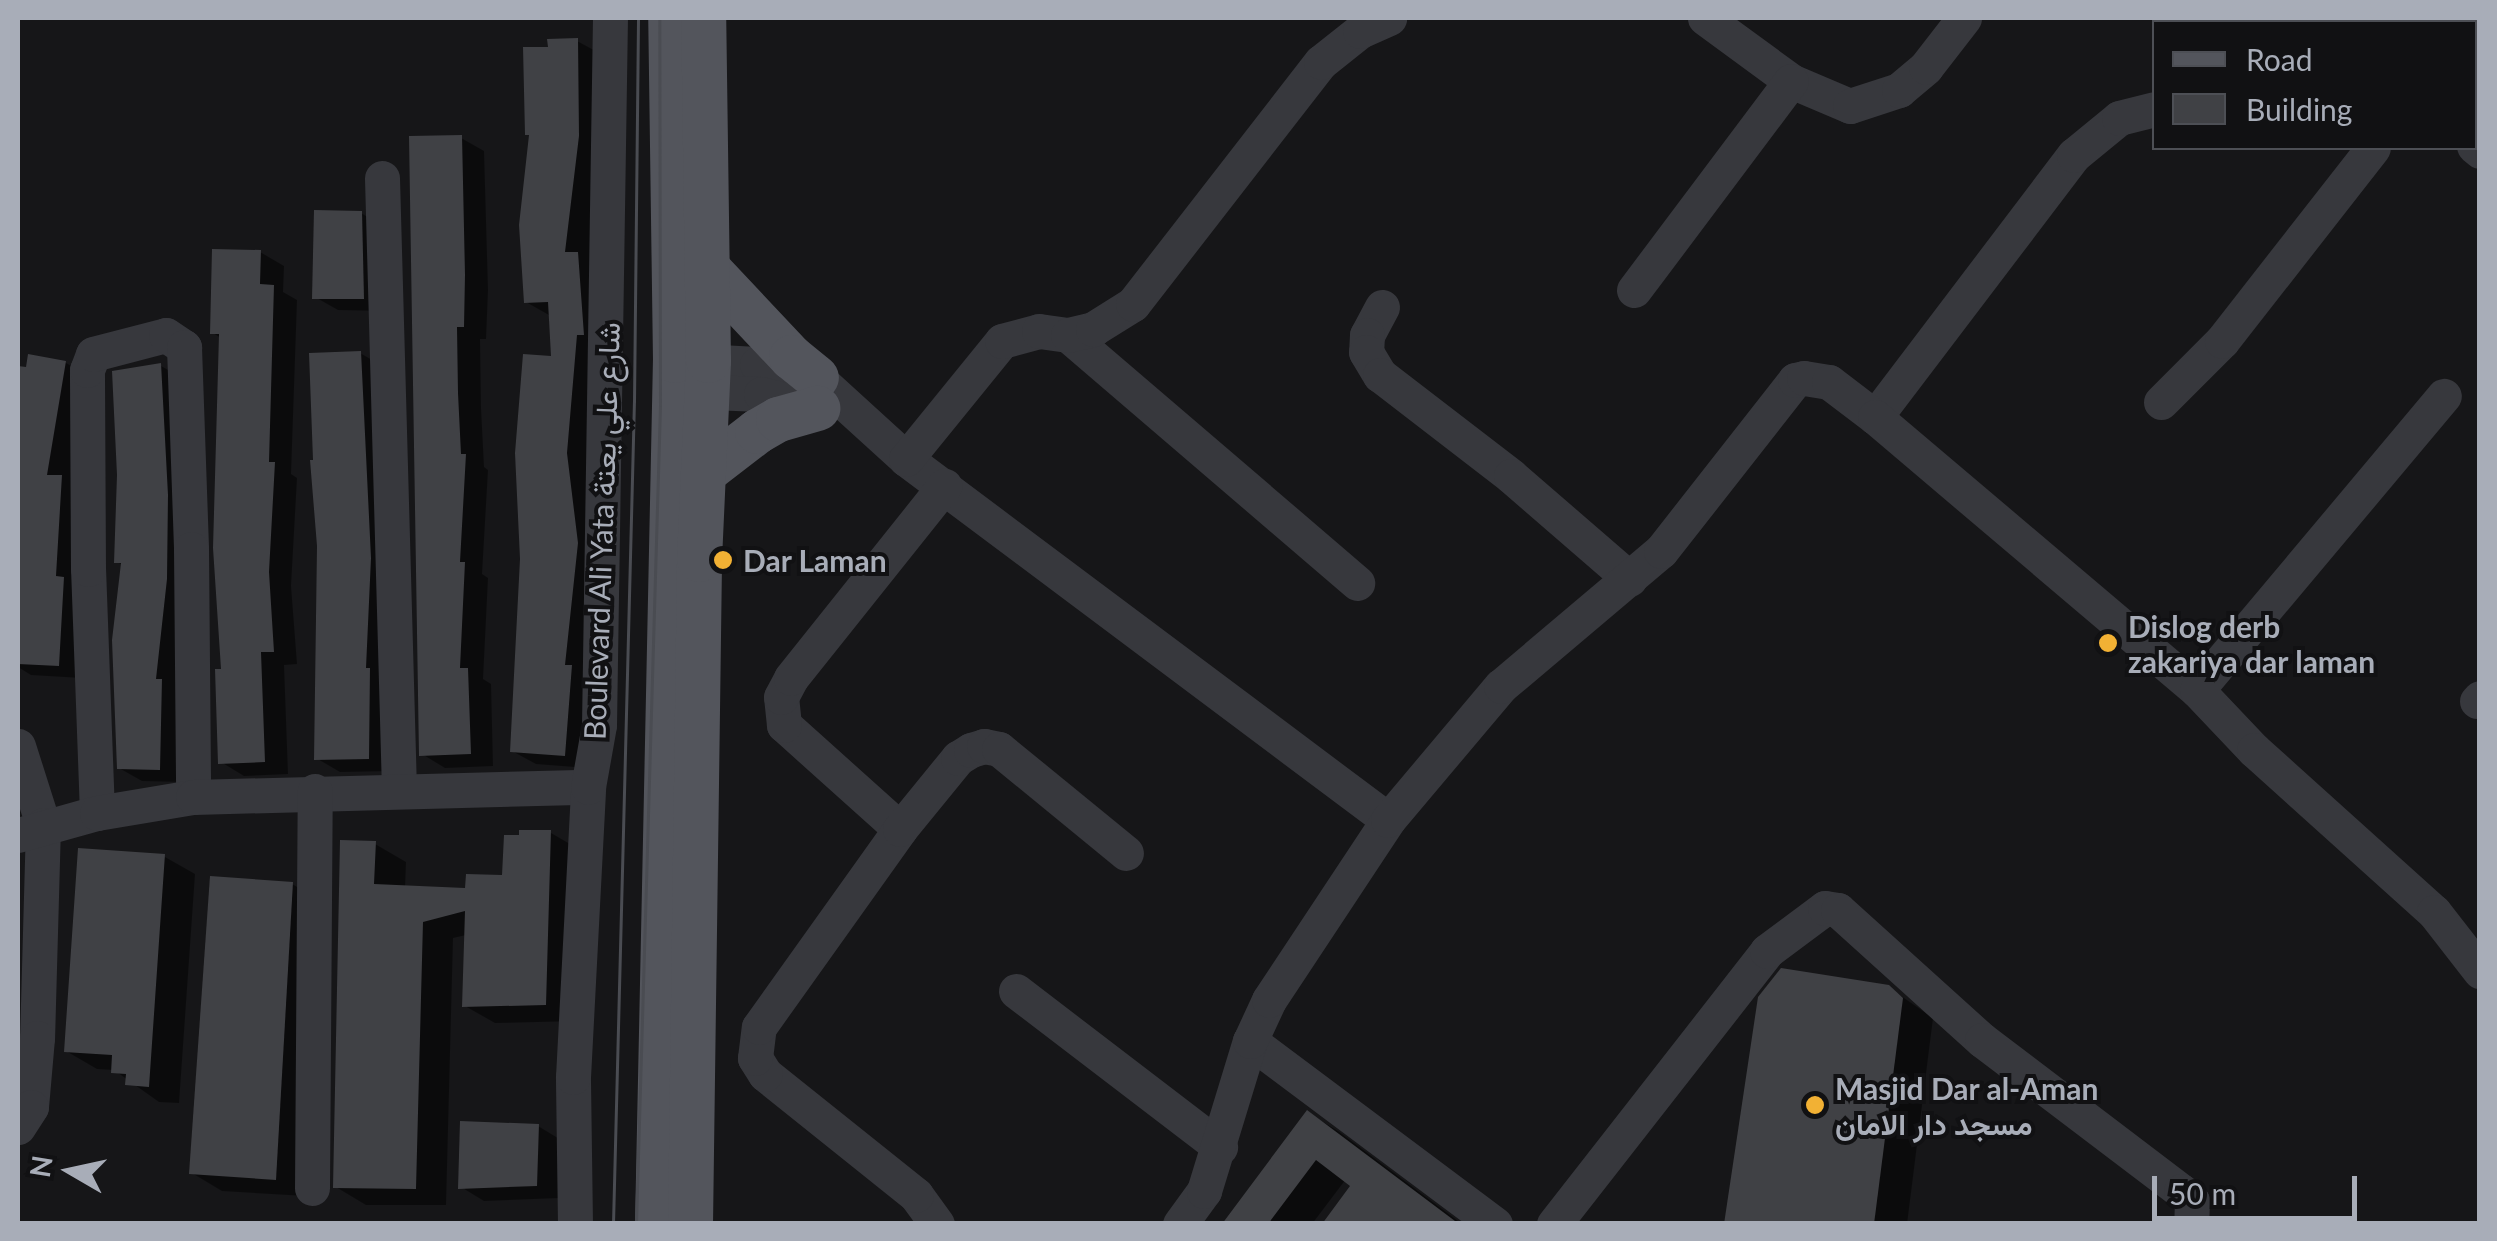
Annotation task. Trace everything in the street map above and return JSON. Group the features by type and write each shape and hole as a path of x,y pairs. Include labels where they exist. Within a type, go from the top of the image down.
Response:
{"main road":[{"path":"670,18 691,376 705,471 699,559 690,1224"},
{"path":"657,1224 691,376 709,270 703,18"},
{"path":"705,471 757,431 828,399 709,270"}],"street":[{"name":"Boulevard Ali Yata شارع علي يعتة","path":"575,1224 573,1077 588,787 599,724 610,18"},
{"path":"906,460 1002,341 1039,331 1068,334 1108,322 1133,304 1322,62 1360,31 1389,18"},
{"path":"1705,18 1791,81 1850,106 1898,90 1926,66 1964,18"},
{"path":"1634,290 1791,81"},
{"path":"1876,417 2074,154 2119,118 2152,110"},
{"path":"2161,402 2222,340 2371,150"},
{"path":"382,178 399,790"},
{"path":"1382,307 1367,335 1366,352 1380,376 1510,476 1630,579"},
{"path":"1068,334 1357,583"},
{"path":"98,813 88,570 87,370 94,354 166,335 184,348 192,549 193,796"},
{"path":"691,376 761,394 828,399 1388,820"},
{"path":"1180,1224 1204,1191 1250,1041 1269,1000 1388,820 1501,686 1662,551 1795,380 1829,382 1876,417 2197,690 2254,750 2434,912 2479,971"},
{"path":"2197,690 2444,396"},
{"path":"900,829 784,725 781,696 791,678 944,486"},
{"path":"18,746 30,830 37,1038 30,1107 18,1126"},
{"path":"937,1224 916,1195 765,1074 755,1058 759,1027 900,829 958,758 984,746 999,749 1126,854"},
{"path":"30,830 193,796 588,787"},
{"path":"312,1188 315,791"},
{"path":"1554,1224 1767,951 1825,908 1838,910 1982,1040 2181,1191 2192,1201 2191,1224"},
{"path":"1016,991 1220,1147"},
{"path":"1250,1041 1382,1135 1495,1224"}],"building":[{"path":"578,38 579,136 565,252 578,252 584,335 577,335 567,453 578,543 565,665 572,665 565,756 510,752 520,559 515,453 523,354 551,356 548,302 524,303 519,225 529,135 525,135 523,47 548,47 547,39"},
{"path":"462,135 464,327 457,327 461,454 466,454 460,668 468,668 471,754 419,756 409,136"},
{"path":"314,210 362,211 364,299 312,299"},
{"path":"212,249 261,250 260,284 274,285 269,462 275,462 269,572 274,652 261,652 265,762 218,764 215,669 221,669 213,548 219,334 210,334"},
{"path":"361,351 371,558 366,668 370,668 369,759 314,760 317,546 310,460 309,353"},
{"path":"28,354 66,361 47,475 62,475 56,576 64,577 59,666 18,664 18,366 26,367"},
{"path":"161,363 168,495 167,579 156,679 162,679 160,770 117,769 112,640 121,563 114,563 117,475 112,371"},
{"path":"519,830 551,830 546,1005 462,1007 465,911 423,922 416,1189 333,1188 340,840 376,841 374,884 465,888 466,874 502,875 504,835 519,835"},
{"path":"78,848 165,854 149,1087 125,1085 126,1074 111,1073 112,1055 64,1052"},
{"path":"210,876 293,882 276,1180 189,1174"},
{"name":"Masjid Dar al-Aman مسجد دار الامان","path":"1781,968 1889,985 1903,998 1874,1224 1724,1224 1758,997"},
{"path":"1307,1110 1459,1224 1322,1224 1350,1186 1316,1160 1268,1224 1222,1224"},
{"path":"460,1121 539,1124 537,1186 458,1189"}],"tram line":[{"path":"613,1224 634,402 638,18"},
{"path":"636,1224 660,405 659,18"}],"place":[{"name":"Dar Laman","path":"723,560"},
{"name":"Dislog derb zakariya dar laman","path":"2108,643"},
{"name":"Masjid Dar al-Aman مسجد دار الامان","path":"1815,1105"}]}
